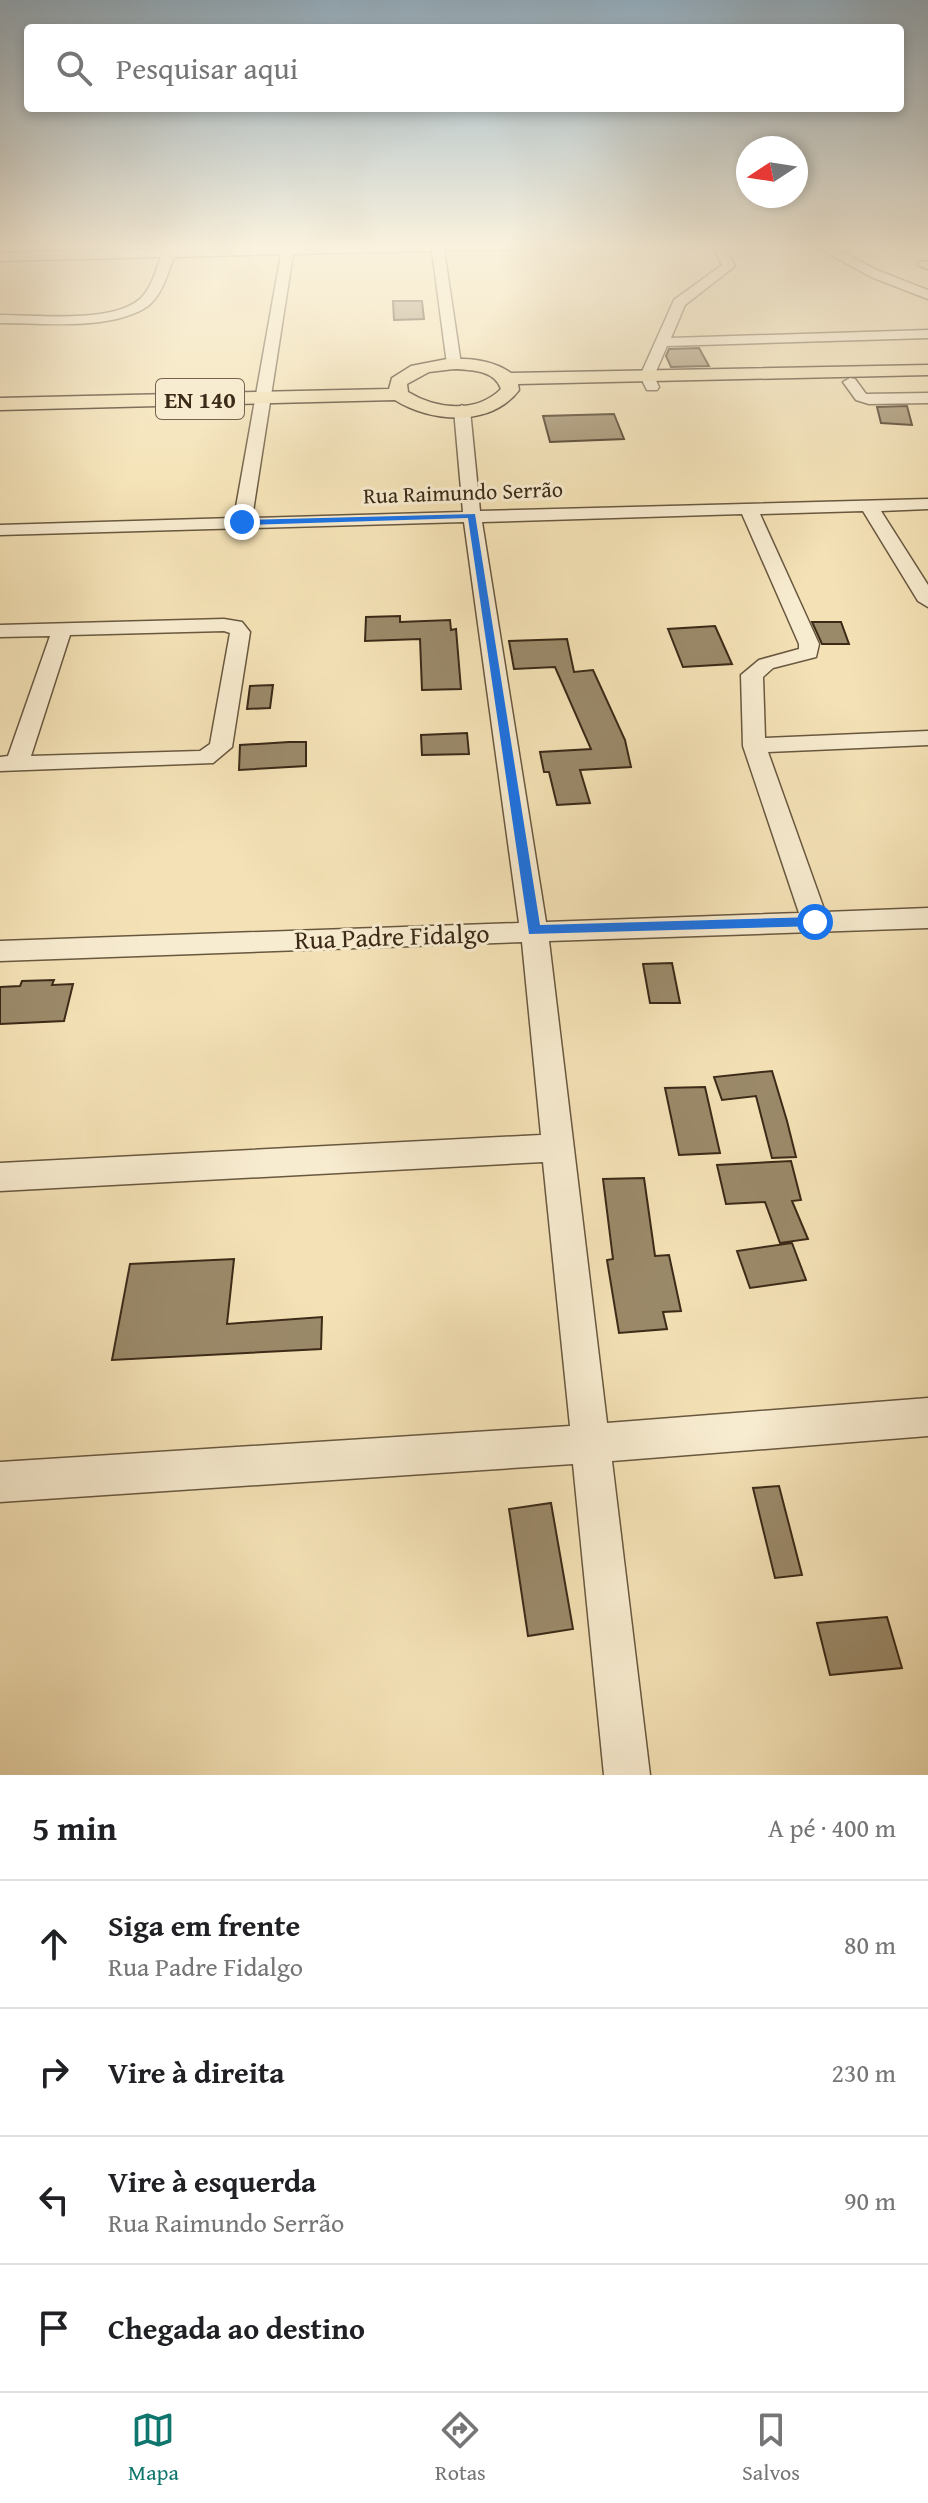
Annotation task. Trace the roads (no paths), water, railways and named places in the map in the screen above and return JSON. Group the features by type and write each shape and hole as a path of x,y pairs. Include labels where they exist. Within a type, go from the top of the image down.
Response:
{"main road":[{"name":"EN 140","path":"399,388 419,369 454,364 486,368 509,385 838,379 928,381"},
{"name":"EN 140","path":"838,379 928,370"},
{"name":"EN 140","path":"0,404 65,396 399,388 423,407 462,410 495,403 509,385"},
{"name":"EN 140","path":"0,390 65,396"}],"street":[{"path":"242,522 275,328"},
{"path":"449,328 454,364"},
{"path":"650,381 668,328"},
{"path":"661,342 928,334"},
{"path":"838,379 861,397 869,399 928,398"},
{"path":"462,410 472,515 534,931 627,1775"},
{"name":"Rua Raimundo Serrão","path":"0,530 928,504"},
{"path":"869,506 928,601"},
{"path":"748,508 809,644 809,653 766,664 752,675 754,746 815,922"},
{"path":"0,631 62,629 235,626 240,632 221,747 205,758 9,763 62,629"},
{"path":"754,746 928,738"},
{"name":"Rua Padre Fidalgo","path":"0,951 928,918"},
{"path":"0,1177 557,1148"},
{"path":"0,1482 590,1444 928,1417"}]}
